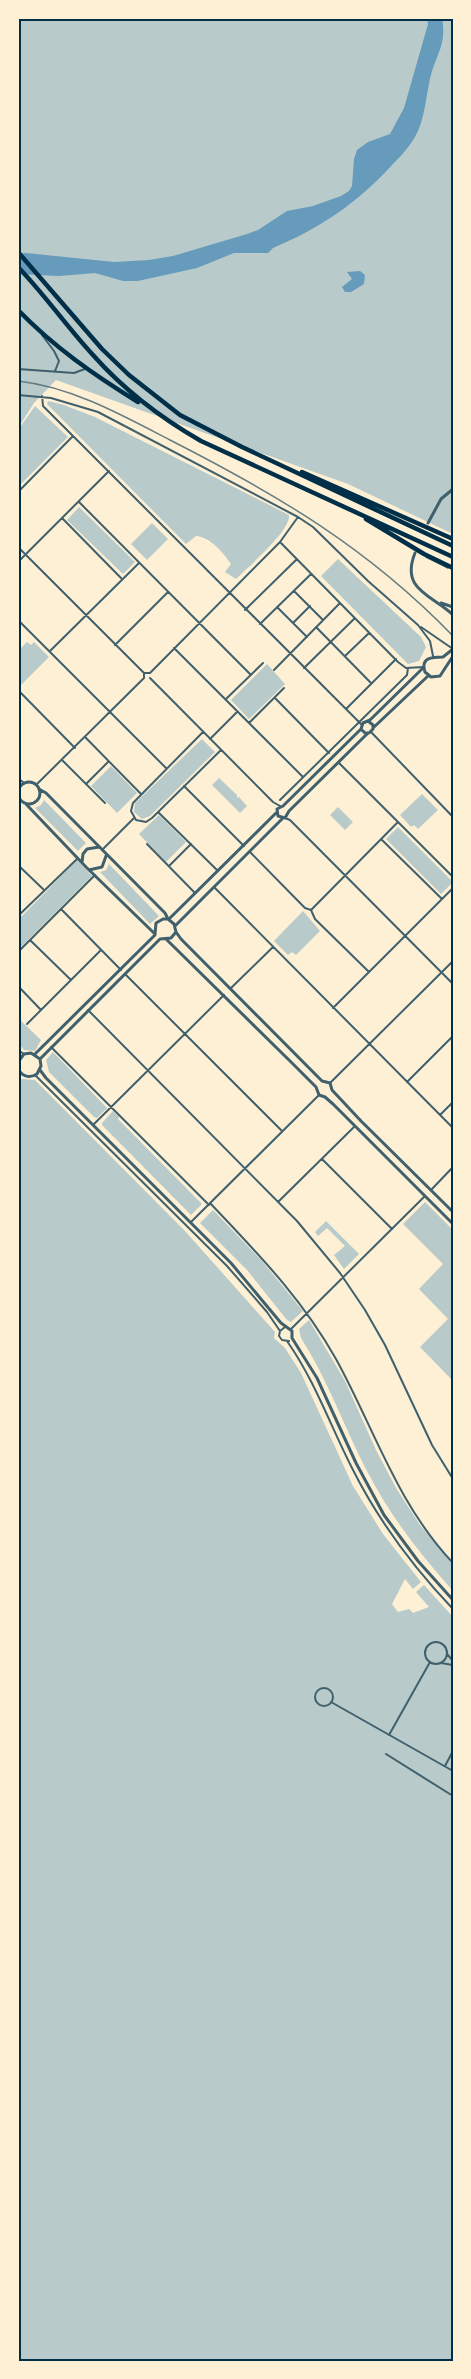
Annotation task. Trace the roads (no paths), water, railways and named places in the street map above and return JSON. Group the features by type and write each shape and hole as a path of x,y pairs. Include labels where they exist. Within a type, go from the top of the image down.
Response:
{"highway":[{"path":"18,252 102,349 129,375 172,410 207,430 453,546"},
{"path":"18,267 94,357 151,409"},
{"path":"20,312 40,333 85,369 201,441 453,556"},
{"path":"288,468 365,499 451,538"},
{"path":"362,515 369,522 453,568"}],"street":[{"path":"40,333 54,351 58,361 54,373"},
{"path":"18,369 74,373 85,369"},
{"path":"18,395 42,396 98,412 298,517 313,527 368,581 418,625 453,649 447,656 440,658"},
{"path":"42,396 43,406 453,817"},
{"path":"18,492 74,436"},
{"path":"18,562 109,471"},
{"path":"428,523 441,498 453,489"},
{"path":"78,502 251,675"},
{"path":"298,517 280,542 150,673 150,678 275,804 284,818 290,820 453,984"},
{"path":"62,518 122,579"},
{"path":"280,542 396,659 408,668 424,667"},
{"path":"18,547 144,673 150,673"},
{"path":"415,553 410,567 413,582 422,592 453,615"},
{"path":"245,610 297,559"},
{"path":"50,651 139,562"},
{"path":"260,625 311,574"},
{"path":"294,591 323,620"},
{"path":"115,645 168,592"},
{"path":"436,602 453,607"},
{"path":"274,670 340,603"},
{"path":"293,623 310,606"},
{"path":"277,607 307,637"},
{"path":"304,668 355,618"},
{"path":"18,620 166,768"},
{"path":"418,625 430,641 433,656"},
{"path":"316,627 371,683"},
{"path":"345,656 369,632"},
{"path":"174,648 304,778"},
{"path":"280,800 329,753 368,722 424,667 426,660 433,656 440,658 445,663 445,669"},
{"path":"175,926 420,681 428,676 438,677 453,656"},
{"path":"346,709 396,659"},
{"path":"225,700 263,663"},
{"path":"424,667 428,676"},
{"path":"18,1050 24,1054 35,1054 121,970 155,934 158,921 168,919 244,846 361,726 408,674 408,668"},
{"path":"21,802 30,804 37,800 38,787 144,678 144,673"},
{"path":"144,678 150,678"},
{"path":"249,723 284,688"},
{"path":"18,690 75,747"},
{"path":"274,698 329,753"},
{"path":"210,739 237,712"},
{"path":"368,722 373,728"},
{"path":"203,732 141,794 132,806 134,818 146,822 221,750"},
{"path":"85,737 141,794"},
{"path":"62,760 105,803"},
{"path":"86,783 108,762"},
{"path":"338,762 453,877"},
{"path":"18,778 24,783 32,783 46,793 165,913 175,926 176,932 230,989 322,1081 330,1083"},
{"path":"24,783 18,788 21,802 160,939 167,940 224,995 316,1088 319,1095 325,1097 453,1224"},
{"path":"184,786 244,846"},
{"path":"279,809 289,813"},
{"path":"158,812 219,871"},
{"path":"289,813 290,820"},
{"path":"100,849 134,818"},
{"path":"311,910 397,823"},
{"path":"382,839 442,899"},
{"path":"147,844 196,894"},
{"path":"169,866 191,844"},
{"path":"83,863 85,851 93,847 100,849"},
{"path":"249,851 305,908 311,910 315,919 369,972"},
{"path":"89,870 99,869 104,865 105,854"},
{"path":"18,916 78,858"},
{"path":"18,865 44,890"},
{"path":"18,952 95,875"},
{"path":"214,887 453,1128"},
{"path":"333,1008 453,888"},
{"path":"61,909 121,970"},
{"path":"167,940 176,932"},
{"path":"18,1068 20,1076 35,1076 40,1070 40,1059 160,939"},
{"path":"30,940 71,980"},
{"path":"230,989 273,947"},
{"path":"27,1024 101,950"},
{"path":"330,1083 453,961"},
{"path":"125,974 282,1131"},
{"path":"18,986 41,1010"},
{"path":"93,1125 224,995"},
{"path":"88,1010 278,1202 312,1238 343,1277 386,1345 432,1445 453,1479"},
{"path":"407,1082 453,1036"},
{"path":"51,1047 263,1259 308,1312 340,1367 407,1503 453,1563"},
{"path":"18,1060 24,1054"},
{"path":"35,1054 40,1059"},
{"path":"40,1070 244,1278 285,1327 291,1329"},
{"path":"35,1076 227,1266 267,1312 280,1331 280,1338 287,1341 312,1381 350,1465 380,1518 413,1564 453,1610"},
{"path":"316,1088 322,1081"},
{"path":"330,1083 332,1090 453,1212"},
{"path":"325,1097 330,1095 332,1090"},
{"path":"191,1223 319,1095"},
{"path":"440,1115 453,1102"},
{"path":"278,1202 355,1126"},
{"path":"322,1159 392,1229"},
{"path":"431,1190 453,1167"},
{"path":"291,1329 425,1196"},
{"path":"280,1331 285,1327"},
{"path":"291,1329 292,1338 317,1378 356,1463 384,1515 418,1561 453,1600"},
{"path":"287,1341 292,1338"},
{"path":"453,1661 442,1644 431,1644 425,1653 430,1662 453,1665"},
{"path":"441,1663 447,1654"},
{"path":"389,1735 430,1662"},
{"path":"320,1689 328,1690 332,1694 332,1702 327,1706 321,1706 316,1702 316,1693 320,1689"},
{"path":"332,1702 453,1771"},
{"path":"445,1766 453,1751"},
{"path":"386,1755 453,1796"}],"water":[{"path":"427,18 442,18 443,35 417,133 406,150 379,179 323,223 273,248 268,253 234,253 197,268 138,281 123,281 95,273 59,276 18,274 18,254 26,253 114,262 173,256 258,230 287,211 313,206 349,191 352,186 357,150 368,142 390,134 404,108 428,24"},
{"path":"360,271 365,275 364,284 351,292 345,292 342,287 352,279 347,272"}],"railway":[{"path":"18,381 58,389 96,403 248,481 355,550 388,576 453,636"}]}
